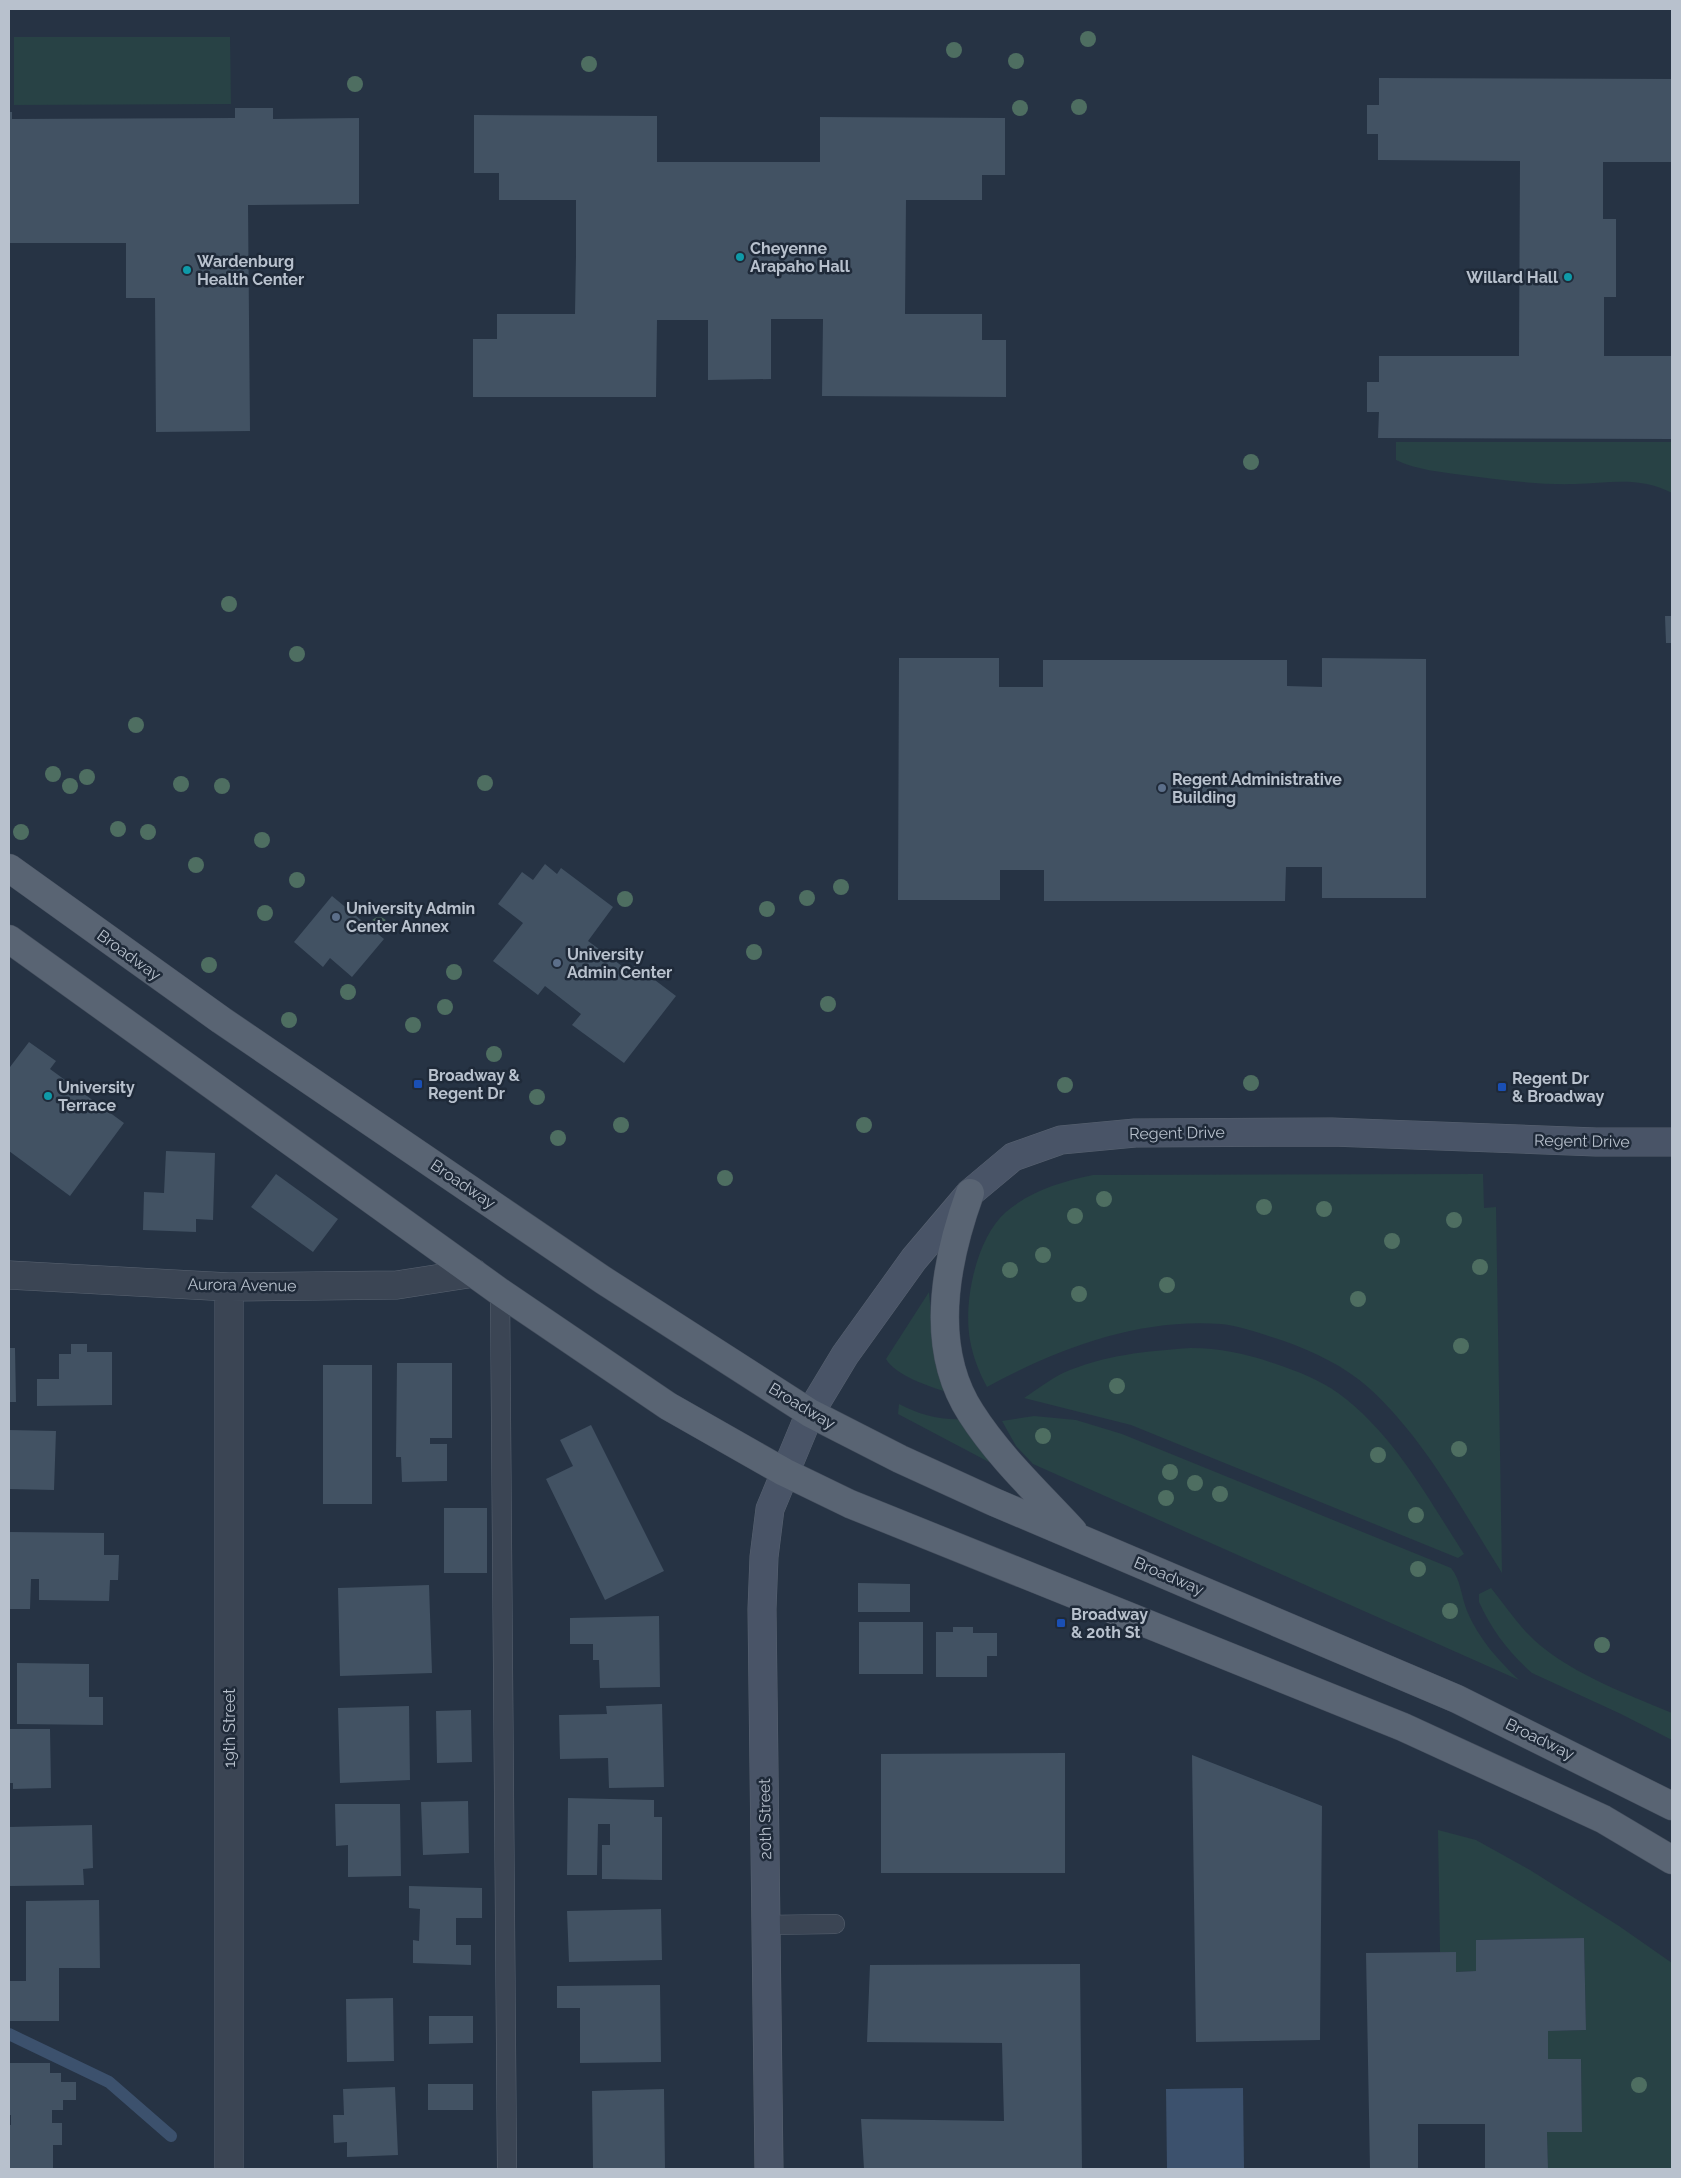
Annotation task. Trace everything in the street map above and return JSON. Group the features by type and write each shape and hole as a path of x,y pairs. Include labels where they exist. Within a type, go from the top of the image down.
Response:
{"main road":[{"name":"Broadway","path":"9,868 229,1026 603,1280 810,1413 908,1463 1457,1699 1672,1806"},
{"path":"9,939 500,1292 668,1406 784,1472 850,1504 1403,1727 1603,1819 1672,1860"},
{"path":"970,1193 957,1230 946,1291 948,1354 956,1383 970,1412 995,1446 1079,1538"}],"street":[{"name":"Regent Drive","path":"810,1413 845,1355 914,1259 970,1193 1013,1158 1061,1140 1135,1133 1332,1132 1596,1142 1672,1142"},
{"name":"Aurora Avenue","path":"9,1275 229,1287 397,1285 474,1273"},
{"name":"19th Street","path":"229,1287 229,2169"},
{"name":"20th Street","path":"769,2169 764,1557 770,1509 810,1413"}],"lane":[{"path":"500,1292 507,2169"},
{"path":"766,1925 835,1924"}],"green space":[{"path":"14,37 230,37 231,104 14,105"},
{"path":"1396,442 1672,442 1672,493 1648,484 1636,482 1533,483 1429,470 1396,460"},
{"path":"1483,1174 1484,1208 1496,1207 1502,1573 1442,1476 1389,1408 1369,1388 1350,1373 1329,1360 1296,1345 1237,1327 1221,1324 1190,1323 1130,1331 1071,1348 987,1387 981,1376 973,1352 968,1325 970,1290 974,1272 987,1238 996,1223 1016,1204 1037,1192 1093,1175"},
{"path":"929,1292 934,1348 947,1392 923,1384 905,1375 886,1359"},
{"path":"1191,1348 1223,1350 1265,1360 1308,1376 1338,1393 1358,1409 1393,1447 1423,1489 1464,1554 1458,1558 1131,1425 1024,1398 1063,1373 1094,1362 1142,1352"},
{"path":"899,1404 930,1416 946,1419 963,1419 1004,1470 898,1414"},
{"path":"1034,1416 1076,1420 1122,1434 1451,1568 1459,1583 1467,1611 1477,1631 1496,1656 1519,1680 1033,1464 1016,1446 1002,1421"},
{"path":"1491,1588 1527,1633 1558,1659 1595,1680 1672,1713 1672,1740 1532,1673 1516,1658 1502,1640 1489,1622 1479,1602 1479,1594"},
{"path":"1438,1830 1476,1840 1530,1870 1619,1926 1672,1963 1672,2169 1548,2169 1547,2132 1582,2131 1581,2059 1548,2059 1548,2031 1586,2030 1584,1938 1476,1940 1476,1971 1456,1972 1456,1952 1440,1952"}],"water":[{"path":"1243,2088 1244,2169 1167,2169 1166,2089"}],"building":[{"name":"Willard Hall","path":"1379,78 1672,79 1672,162 1603,162 1603,219 1616,219 1616,297 1604,297 1604,356 1672,356 1672,439 1378,438 1379,412 1367,412 1367,382 1379,382 1379,356 1519,356 1520,161 1378,160 1378,134 1367,134 1367,105 1379,105"},
{"name":"Wardenburg Health Center","path":"235,108 273,108 273,119 359,118 359,204 248,205 250,431 156,432 155,298 126,298 126,243 9,243 9,112 12,112 12,119 235,118"},
{"name":"Cheyenne Arapaho Hall","path":"474,115 657,116 657,162 820,162 820,117 1005,118 1005,175 982,175 982,200 906,200 905,314 982,314 982,340 1006,340 1006,397 822,396 823,319 771,319 771,379 708,380 708,320 657,320 656,397 473,397 473,339 497,339 497,314 575,314 576,256 576,200 499,200 499,173 474,173"},
{"path":"1665,616 1672,616 1672,643 1666,643"},
{"name":"Regent Administrative Building","path":"899,658 999,658 999,687 1043,687 1043,660 1287,660 1287,686 1322,687 1322,658 1426,659 1426,898 1322,898 1322,867 1286,867 1285,901 1044,901 1044,870 1000,870 1000,900 898,900"},
{"name":"University Admin Center","path":"545,864 557,874 561,868 613,907 588,941 630,972 635,965 676,996 624,1063 572,1025 581,1014 545,986 538,995 493,961 523,923 498,904 522,872 533,880"},
{"name":"University Admin Center Annex","path":"332,896 384,939 352,977 330,958 323,967 294,942"},
{"name":"University Terrace","path":"29,1042 56,1061 50,1069 124,1123 70,1196 9,1151 9,1066"},
{"path":"166,1151 215,1153 213,1220 196,1219 196,1232 143,1230 144,1192 164,1193"},
{"path":"276,1174 338,1219 313,1252 251,1207"},
{"path":"71,1344 87,1344 87,1352 112,1352 112,1405 37,1406 37,1379 59,1379 59,1354 71,1354"},
{"path":"9,1348 15,1348 16,1402 9,1402"},
{"path":"397,1363 452,1363 452,1438 430,1438 430,1444 447,1444 447,1481 402,1482 401,1457 396,1457"},
{"path":"323,1365 372,1365 372,1504 323,1504"},
{"path":"591,1425 664,1571 605,1600 546,1479 573,1466 560,1440"},
{"path":"9,1430 56,1431 54,1490 9,1489"},
{"path":"444,1508 487,1508 487,1573 444,1573"},
{"path":"9,1532 104,1533 104,1555 119,1555 118,1580 110,1580 109,1601 39,1600 39,1579 31,1579 30,1609 9,1609"},
{"path":"858,1583 910,1584 910,1612 858,1612"},
{"path":"429,1585 432,1673 340,1676 338,1588"},
{"path":"659,1616 660,1687 600,1688 599,1660 593,1660 593,1644 570,1644 570,1618"},
{"path":"859,1622 923,1622 923,1674 859,1674"},
{"path":"953,1627 973,1627 973,1633 997,1633 997,1656 987,1656 987,1677 936,1677 936,1632 953,1632"},
{"path":"17,1663 89,1664 89,1697 103,1697 103,1725 17,1724"},
{"path":"662,1704 664,1787 609,1788 608,1758 560,1759 559,1715 607,1714 606,1706"},
{"path":"409,1706 410,1780 340,1783 338,1708"},
{"path":"471,1710 472,1762 437,1763 436,1711"},
{"path":"9,1729 50,1729 51,1788 13,1789 13,1783 9,1783"},
{"path":"1065,1753 1065,1873 881,1873 881,1754"},
{"path":"1192,1755 1322,1806 1320,2040 1196,2042"},
{"path":"568,1798 654,1800 654,1817 662,1817 662,1880 602,1879 602,1845 610,1845 610,1824 598,1824 597,1875 567,1875"},
{"path":"468,1801 469,1853 423,1855 421,1802"},
{"path":"335,1804 400,1804 401,1876 348,1877 348,1845 336,1846"},
{"path":"92,1825 93,1868 83,1869 84,1885 10,1886 9,1827"},
{"path":"409,1886 482,1888 482,1918 456,1918 456,1945 471,1945 471,1965 413,1963 413,1940 419,1941 420,1909 409,1908"},
{"path":"99,1900 100,1968 59,1968 59,2021 9,2021 9,1981 26,1981 26,1901"},
{"path":"661,1909 662,1960 569,1962 567,1911"},
{"path":"1584,1938 1586,2030 1548,2031 1548,2059 1581,2059 1582,2132 1547,2132 1548,2169 1485,2169 1485,2124 1418,2124 1418,2169 1370,2169 1366,1953 1456,1952 1456,1972 1476,1971 1476,1940"},
{"path":"1080,1964 1082,2169 864,2169 861,2119 1004,2121 1002,2043 867,2042 870,1965"},
{"path":"660,1985 661,2062 580,2063 580,2008 557,2008 557,1986"},
{"path":"393,1998 394,2061 347,2062 346,1999"},
{"path":"429,2016 473,2016 473,2043 429,2044"},
{"path":"9,2063 50,2063 50,2073 61,2073 61,2082 76,2082 76,2100 63,2100 63,2110 52,2110 52,2123 62,2123 62,2145 53,2145 53,2168 9,2168 9,2125 11,2125 11,2115 9,2115"},
{"path":"428,2084 473,2084 473,2110 428,2110"},
{"path":"395,2087 398,2155 347,2157 347,2142 334,2143 333,2115 344,2115 343,2089"},
{"path":"664,2089 665,2169 593,2169 592,2091"}],"waterway":[{"path":"9,2034 109,2082 171,2136"}],"place":[{"name":"Cheyenne Arapaho Hall","path":"740,257"},
{"name":"Wardenburg Health Center","path":"187,270"},
{"name":"Willard Hall","path":"1568,277"},
{"name":"Regent Administrative Building","path":"1162,788"},
{"name":"University Admin Center Annex","path":"336,917"},
{"name":"University Admin Center","path":"557,963"},
{"name":"Broadway & Regent Dr","path":"418,1084"},
{"name":"Regent Dr & Broadway","path":"1502,1087"},
{"name":"University Terrace","path":"48,1096"},
{"name":"Broadway & 20th St","path":"1061,1623"}]}
